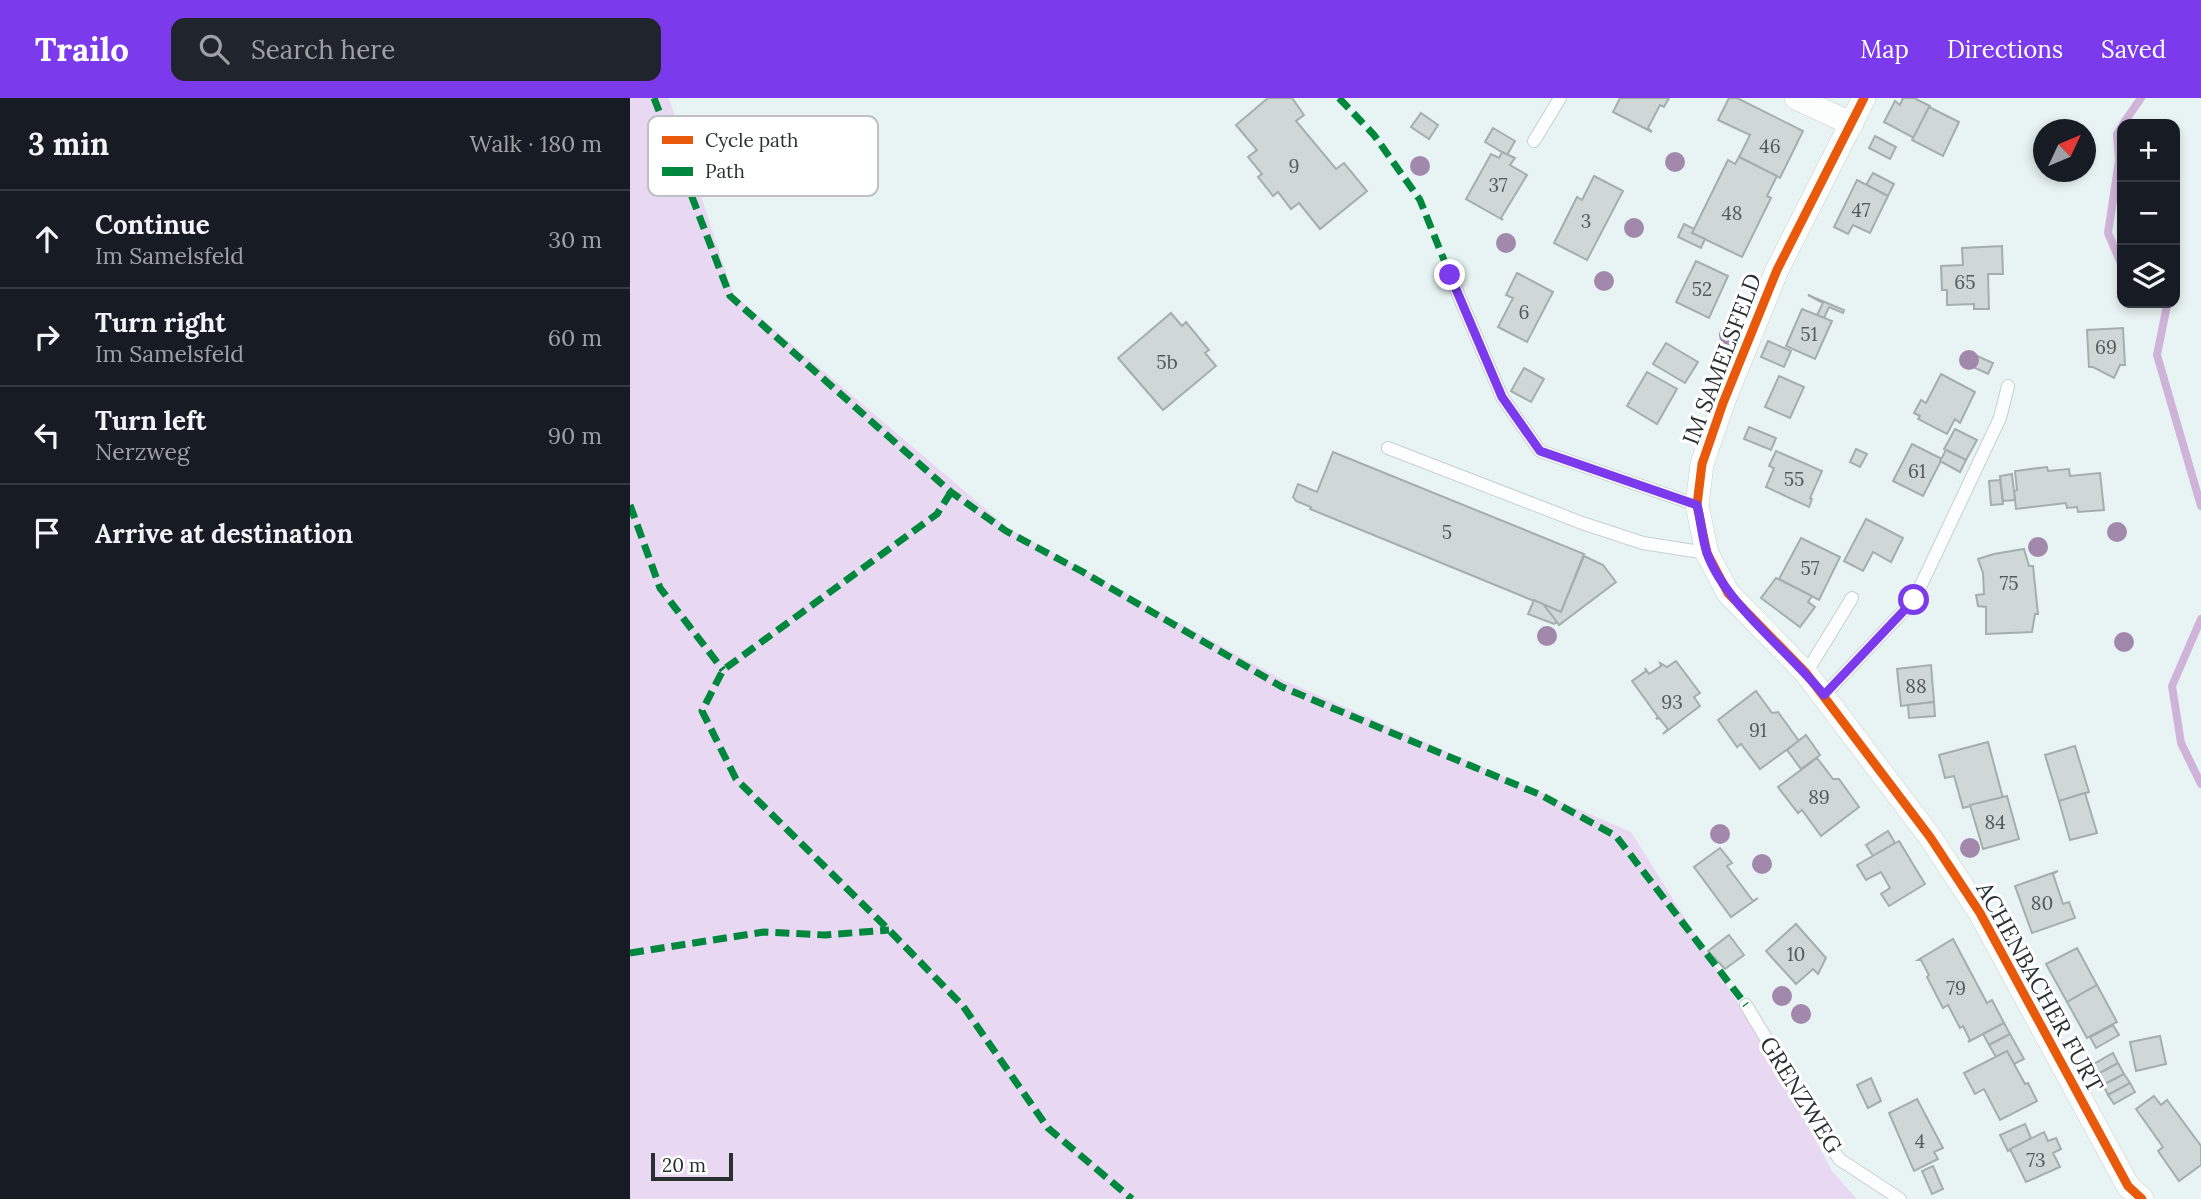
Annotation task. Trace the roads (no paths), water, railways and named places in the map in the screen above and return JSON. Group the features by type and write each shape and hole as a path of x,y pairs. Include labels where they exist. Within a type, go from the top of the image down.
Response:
{"street":[{"path":"1796,98 1852,124"},
{"name":"IM SAMELSFELD","path":"1824,695 1728,593 1707,553 1697,505 1702,464 1723,403 1777,270 1864,98"},
{"name":"ACHENBACHER FURT","path":"1824,695 1930,837 1980,913 2132,1195"}],"lane":[{"path":"1534,141 1560,98"},
{"path":"1450,275 1502,397 1540,451 1697,505"},
{"path":"1824,695 1914,600 2000,418 2008,386"},
{"path":"1388,448 1582,523 1643,543 1707,553"},
{"path":"1806,673 1852,598"},
{"name":"GRENZWEG","path":"1746,1005 1839,1159 1900,1199"}],"waterway":[{"path":"2126,119 2141,98"},
{"path":"2117,173 2108,233 2117,254"},
{"path":"2166,308 2157,355 2201,506"},
{"path":"2201,619 2172,686 2181,743 2201,784"}]}
